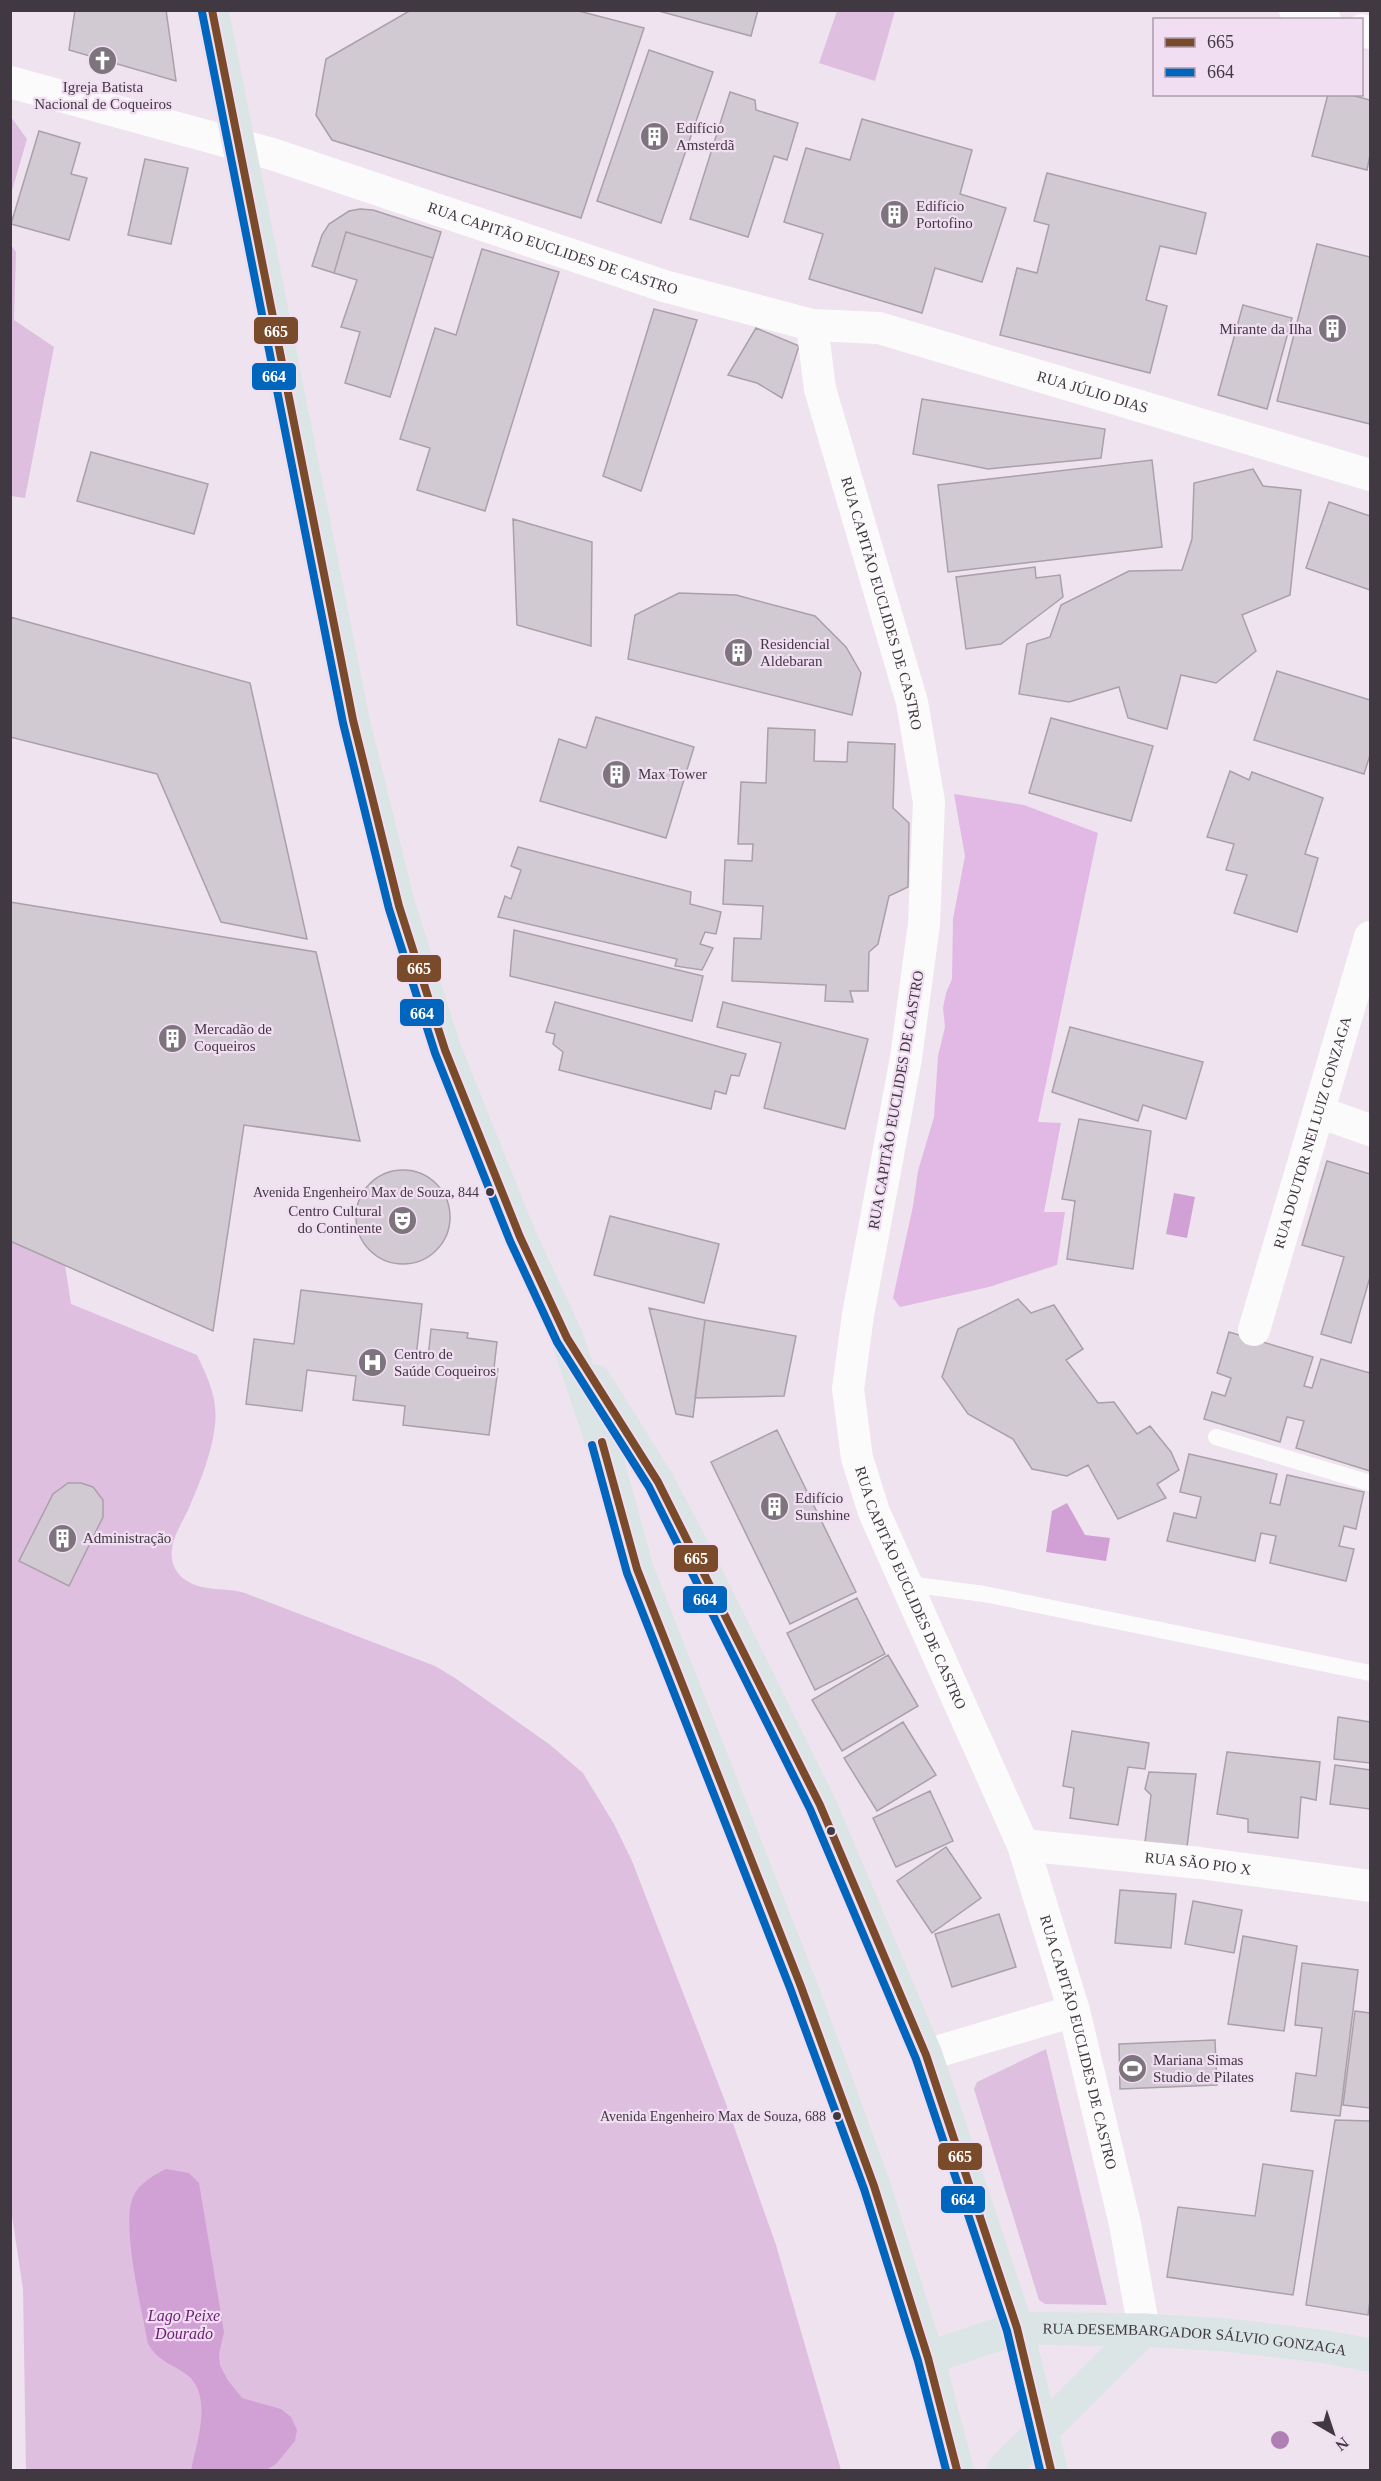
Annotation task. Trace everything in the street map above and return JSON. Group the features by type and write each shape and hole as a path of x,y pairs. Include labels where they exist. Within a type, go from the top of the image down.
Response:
{"main road":[{"path":"212,10 353,720 399,906 445,1050 520,1237 567,1338 603,1445 637,1569 800,1984 874,2186 928,2358 957,2470"},
{"path":"567,1338 658,1482 696,1554 820,1806 927,2055 1017,2328 1051,2470"},
{"name":"RUA DESEMBARGADOR SÁLVIO GONZAGA","path":"928,2358 1017,2328 1144,2330 1227,2335 1320,2346 1371,2355"},
{"path":"1003,2470 1144,2330"}],"street":[{"path":"1295,10 1319,18"},
{"name":"RUA CAPITÃO EUCLIDES DE CASTRO","path":"10,82 331,172 664,286 812,325 820,389 912,702 929,802 924,924 906,1058 858,1315 848,1389 857,1458 874,1512 1023,1845 1074,2011 1125,2224 1144,2330"},
{"name":"RUA JÚLIO DIAS","path":"812,325 879,327 1371,475"},
{"name":"RUA DOUTOR NEI LUIZ GONZAGA","path":"1254,1330 1371,937"},
{"path":"1319,1112 1371,1130"},
{"name":"RUA SÃO PIO X","path":"1023,1845 1211,1865 1371,1886"},
{"path":"927,2055 1074,2011"}],"lane":[{"path":"1216,1437 1371,1483"},
{"path":"908,1584 984,1594 1371,1673"}],"shaded area":[{"path":"837,11 895,11 875,81 819,63"},
{"path":"11,117 27,139 11,194"},
{"path":"11,245 16,252 14,320 54,347 25,498 11,496"},
{"path":"954,794 1024,805 1098,833 1038,1122 1061,1123 1044,1212 1065,1212 1057,1265 989,1287 900,1307 893,1298 913,1206 918,1171 934,1117 938,1056 945,1027 943,1008 952,979 953,919 965,856"},
{"path":"10,1241 65,1265 71,1304 197,1355 214,1397 216,1415 205,1467 173,1545 173,1564 183,1578 201,1587 245,1593 435,1666 549,1744 583,1773 614,1824 632,1861 725,2101 776,2245 841,2470 26,2470 23,2289 10,2203"},
{"path":"1046,2049 1107,2305 1045,2304 1039,2300 974,2089 977,2082"}],"water":[{"path":"1174,1193 1195,1197 1187,1238 1166,1234"},
{"path":"1067,1503 1085,1535 1110,1538 1106,1561 1046,1552 1052,1511"},
{"name":"Lago Peixe Dourado","path":"166,2169 189,2173 199,2183 224,2332 219,2354 220,2365 227,2379 242,2398 281,2409 291,2417 297,2430 295,2441 276,2464 266,2470 191,2470 200,2431 199,2391 193,2380 159,2357 148,2344 131,2250 130,2213 132,2200 137,2190"}],"building":[{"path":"75,10 166,10 176,81 69,50"},
{"path":"411,10 575,10 644,28 581,218 332,140 316,115 326,59"},
{"path":"655,10 758,10 751,36"},
{"name":"Edifício Amsterdã","path":"649,50 713,72 661,223 597,201"},
{"path":"730,92 755,100 756,110 798,123 787,160 774,156 748,237 690,219"},
{"path":"1327,96 1355,96 1370,100 1370,155 1367,170 1312,156"},
{"name":"Edifício Portofino","path":"862,119 972,150 960,194 1006,208 982,282 935,268 922,313 809,279 823,234 784,222 806,148 850,160"},
{"path":"39,131 80,143 71,174 87,178 69,240 11,224"},
{"path":"145,159 188,168 171,244 128,235"},
{"path":"1047,173 1206,213 1196,254 1160,246 1146,300 1167,306 1150,373 1000,335 1017,268 1037,273 1049,225 1034,221"},
{"path":"373,210 441,232 433,258 346,232 334,273 312,266 322,235 329,224 349,211"},
{"path":"346,232 433,258 390,397 345,383 360,332 341,327 357,280 334,273"},
{"name":"Mirante da Ilha","path":"1317,244 1370,257 1370,424 1277,401"},
{"path":"482,249 559,272 485,511 417,490 430,448 400,439 435,328 456,335"},
{"path":"1243,305 1292,318 1267,409 1218,395"},
{"path":"654,309 697,320 641,491 603,476"},
{"path":"756,328 799,346 782,398 757,383 728,375"},
{"path":"922,399 1105,429 1101,458 988,469 913,454"},
{"path":"91,452 208,484 194,534 77,501"},
{"path":"1152,460 1162,547 948,572 938,485"},
{"path":"1253,469 1263,486 1301,490 1290,595 1242,615 1256,651 1216,683 1181,675 1167,729 1128,718 1119,687 1069,702 1019,694 1027,644 1050,637 1061,605 1129,571 1182,570 1192,539 1194,483"},
{"path":"1329,502 1370,516 1370,590 1306,568"},
{"path":"513,519 592,542 591,646 517,625"},
{"path":"1035,567 1036,578 1060,575 1063,597 1001,644 966,649 956,577"},
{"name":"Residencial Aldebaran","path":"679,593 736,595 815,616 846,647 861,673 852,715 628,659 635,615"},
{"path":"10,617 250,683 307,939 221,922 157,774 10,737"},
{"path":"1277,671 1370,700 1370,755 1364,774 1254,740"},
{"name":"Max Tower","path":"596,717 694,747 666,838 540,801 559,739 586,748"},
{"path":"1051,718 1153,746 1131,821 1029,793"},
{"path":"768,728 815,730 814,761 847,762 848,742 895,744 893,808 909,823 908,887 889,896 878,944 869,952 868,991 850,991 853,1002 825,1001 826,985 732,981 734,938 761,939 763,906 723,904 725,860 752,861 753,844 738,844 741,782 766,783"},
{"path":"1230,771 1249,780 1252,772 1323,798 1305,854 1318,858 1297,932 1234,913 1247,875 1226,870 1234,844 1207,837"},
{"path":"518,847 691,892 690,904 721,912 716,934 705,932 700,944 713,948 702,970 675,966 677,959 498,917 505,896 511,899 521,870 511,866"},
{"name":"Mercadão de Coqueiros","path":"10,902 316,952 360,1141 244,1125 213,1331 10,1241"},
{"path":"514,930 703,976 692,1021 510,976"},
{"path":"555,1002 746,1054 739,1076 731,1075 726,1094 715,1091 711,1109 559,1070 563,1052 553,1044 555,1034 546,1032"},
{"path":"723,1002 868,1039 845,1129 764,1108 781,1043 717,1027"},
{"path":"1070,1027 1203,1062 1186,1119 1143,1105 1138,1121 1052,1092"},
{"path":"1079,1119 1151,1131 1133,1269 1067,1259 1075,1201 1062,1199"},
{"path":"1327,1161 1370,1174 1370,1277 1351,1343 1321,1334 1344,1257 1302,1245"},
{"name":"Centro Cultural do Continente","path":"403,1170 421,1173 436,1184 447,1199 450,1217 447,1235 436,1250 421,1261 403,1264 385,1261 370,1250 359,1235 356,1217 359,1199 370,1184 385,1173"},
{"path":"610,1216 719,1244 704,1303 594,1275"},
{"name":"Centro de Saúde Coqueiros","path":"301,1290 422,1304 416,1357 428,1358 431,1329 468,1333 467,1338 497,1342 494,1368 498,1369 489,1435 403,1425 405,1406 353,1400 356,1376 307,1370 302,1411 246,1404 254,1339 294,1344"},
{"path":"1018,1299 1031,1313 1054,1305 1083,1349 1066,1360 1098,1403 1114,1402 1137,1434 1150,1426 1171,1452 1179,1470 1157,1484 1166,1498 1118,1519 1088,1465 1067,1476 1032,1469 1013,1439 968,1414 942,1377 958,1329"},
{"path":"649,1308 705,1320 693,1417 676,1414"},
{"path":"705,1320 796,1336 784,1396 695,1398"},
{"path":"1229,1332 1313,1357 1304,1386 1312,1388 1321,1359 1370,1373 1370,1471 1296,1448 1304,1421 1287,1417 1280,1442 1204,1419 1212,1392 1225,1396 1231,1378 1217,1373"},
{"name":"Edifício Sunshine","path":"777,1430 856,1592 790,1624 711,1462"},
{"path":"1189,1454 1277,1474 1270,1503 1280,1505 1287,1475 1364,1492 1356,1529 1344,1526 1339,1546 1354,1549 1346,1581 1270,1563 1276,1536 1261,1533 1255,1561 1167,1541 1174,1513 1196,1518 1201,1497 1180,1492"},
{"name":"Administração","path":"68,1483 81,1483 93,1487 103,1500 103,1517 69,1586 19,1561 53,1494"},
{"path":"857,1598 885,1654 815,1690 787,1633"},
{"path":"888,1655 918,1706 842,1751 812,1700"},
{"path":"1338,1717 1370,1722 1370,1763 1334,1759"},
{"path":"903,1722 936,1775 877,1811 844,1758"},
{"path":"1072,1731 1149,1743 1145,1769 1128,1767 1118,1825 1070,1818 1074,1788 1063,1786"},
{"path":"1227,1752 1320,1762 1316,1800 1301,1797 1298,1838 1248,1832 1248,1819 1217,1814"},
{"path":"1335,1765 1370,1770 1370,1809 1330,1804"},
{"path":"1149,1772 1196,1774 1187,1847 1145,1842 1151,1795 1145,1789"},
{"path":"930,1791 953,1841 896,1867 873,1818"},
{"path":"946,1847 981,1898 932,1933 897,1881"},
{"path":"1120,1890 1176,1894 1171,1948 1115,1943"},
{"path":"1193,1901 1242,1910 1234,1953 1185,1944"},
{"path":"999,1914 1016,1967 952,1987 935,1934"},
{"path":"1243,1936 1297,1946 1284,2031 1228,2024"},
{"path":"1302,1963 1358,1970 1340,2116 1291,2111 1296,2073 1316,2076 1322,2028 1295,2025"},
{"path":"1355,2011 1370,2013 1370,2108 1343,2105"},
{"path":"1215,2040 1217,2085 1120,2089 1119,2044"},
{"path":"1335,2120 1370,2121 1370,2300 1368,2315 1306,2305"},
{"path":"1263,2164 1313,2171 1293,2295 1167,2277 1178,2207 1255,2216"}],"transit line":[{"name":"665","path":"212,10 353,720 399,906 445,1050 520,1237 567,1338 658,1482 820,1805 926,2055 1017,2328 1051,2470"},
{"name":"664","path":"202,12 343,723 389,909 435,1053 510,1241 557,1342 649,1487 810,1809 916,2059 1007,2331 1040,2470"},
{"name":"665","path":"602,1442 637,1569 800,1984 874,2186 928,2358 957,2470"},
{"name":"664","path":"592,1445 627,1573 790,1988 864,2189 918,2361 946,2470"}],"place":[{"name":"Igreja Batista Nacional de Coqueiros","path":"103,60"},
{"name":"Edifício Amsterdã","path":"655,137"},
{"name":"Edifício Portofino","path":"895,215"},
{"name":"Mirante da Ilha","path":"1333,329"},
{"name":"Residencial Aldebaran","path":"739,653"},
{"name":"Max Tower","path":"617,774"},
{"name":"Mercadão de Coqueiros","path":"173,1038"},
{"name":"Avenida Engenheiro Max de Souza, 844","path":"490,1192"},
{"name":"Centro Cultural do Continente","path":"403,1220"},
{"name":"Centro de Saúde Coqueiros","path":"373,1363"},
{"name":"Edifício Sunshine","path":"774,1507"},
{"name":"Administração","path":"62,1538"},
{"name":"Mariana Simas Studio de Pilates","path":"1132,2069"},
{"name":"Avenida Engenheiro Max de Souza, 688","path":"837,2116"}]}
